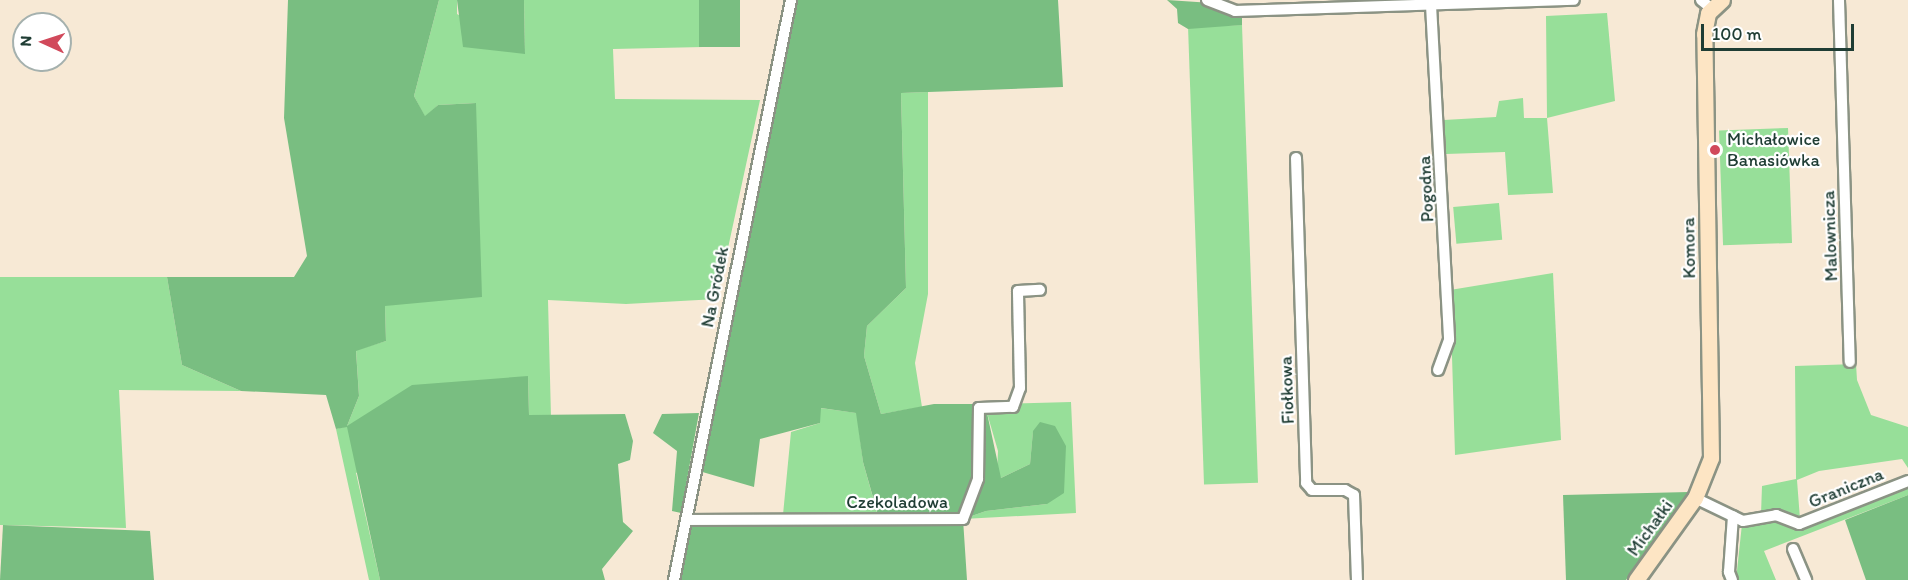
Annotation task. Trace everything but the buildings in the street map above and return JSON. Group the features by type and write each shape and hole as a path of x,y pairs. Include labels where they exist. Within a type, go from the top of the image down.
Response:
{"street":[{"name":"Na Gródek","path":"674,580 730,291 791,0"},
{"path":"1207,0 1235,11 1431,5 1452,2 1574,0"},
{"name":"Malownicza","path":"1839,0 1850,362"},
{"name":"Komora","path":"1695,498 1708,472 1712,452 1704,34 1711,3"},
{"name":"Pogodna","path":"1431,5 1449,340 1438,369"},
{"name":"Fiołkowa","path":"1296,158 1306,483 1312,490 1345,490 1354,495 1357,580"},
{"name":"Czekoladowa","path":"687,520 963,519 978,479 979,408 1013,407 1020,388 1018,291 1040,290"},
{"name":"Graniczna","path":"1695,498 1743,520 1776,515 1799,525 1908,481"},
{"name":"Michałki","path":"1636,580 1695,498"},
{"path":"1732,580 1729,572 1733,516"},
{"path":"1794,549 1806,580"}],"green space":[{"path":"288,0 439,0 414,96 425,116 438,105 476,103 482,297 385,306 386,341 356,351 359,396 347,426 412,385 528,376 529,415 625,414 633,441 630,460 618,464 623,522 633,531 602,569 605,580 380,580 347,427 336,429 326,395 241,391 182,365 167,277 294,277 307,256 284,118"},
{"path":"439,0 457,0 457,14 525,53 524,0 699,0 703,47 613,49 615,99 760,100 717,299 626,304 548,300 551,417 529,415 528,376 356,473 380,580 369,580 336,429 347,426 359,396 356,350 386,341 385,306 476,103 438,105 425,117 414,96"},
{"path":"457,0 524,0 525,54 463,47"},
{"path":"699,0 740,0 740,47 699,47"},
{"path":"796,0 1058,0 1063,87 901,93 906,288 867,326 864,356 881,414 934,404 991,404 987,413 1001,478 1030,464 1033,431 1040,422 1055,426 1066,446 1064,493 1047,504 986,511 963,519 967,580 678,580 691,526 880,522 863,462 856,413 821,408 820,423 760,439 754,487 699,471"},
{"path":"1167,0 1242,5 1242,25 1188,29 1178,23 1177,9"},
{"path":"1607,13 1615,101 1547,118 1546,16"},
{"path":"1242,25 1258,483 1204,485 1188,27"},
{"path":"928,92 928,294 915,363 922,407 881,414 864,356 867,326 906,288 901,93"},
{"path":"1523,98 1524,118 1547,118 1553,193 1508,195 1505,152 1446,154 1444,120 1496,117 1499,101"},
{"path":"1788,128 1792,243 1723,245 1719,130"},
{"path":"1499,203 1502,240 1456,244 1453,207"},
{"path":"1553,273 1561,440 1455,455 1450,290"},
{"path":"0,277 167,277 182,365 241,391 119,390 126,528 0,525"},
{"path":"1856,364 1857,380 1871,415 1908,427 1908,468 1902,459 1819,471 1797,480 1800,519 1761,514 1762,486 1796,479 1795,366"},
{"path":"1071,402 1076,513 963,519 986,511 1047,504 1033,432 1030,464 1001,478 997,473 998,451 987,413 991,404"},
{"path":"820,408 857,413 863,462 880,523 782,525 791,432 820,423"},
{"path":"699,413 681,513 672,511 677,451 653,433 662,414"},
{"path":"1908,486 1908,495 1764,551 1776,580 1736,580 1742,524 1777,520 1802,529"},
{"path":"1689,492 1626,580 1566,580 1563,495"},
{"path":"1908,495 1908,580 1866,580 1845,520"},
{"path":"3,525 150,531 154,580 0,580"}],"place":[{"name":"Michałowice Banasiówka","path":"1715,150"}]}
